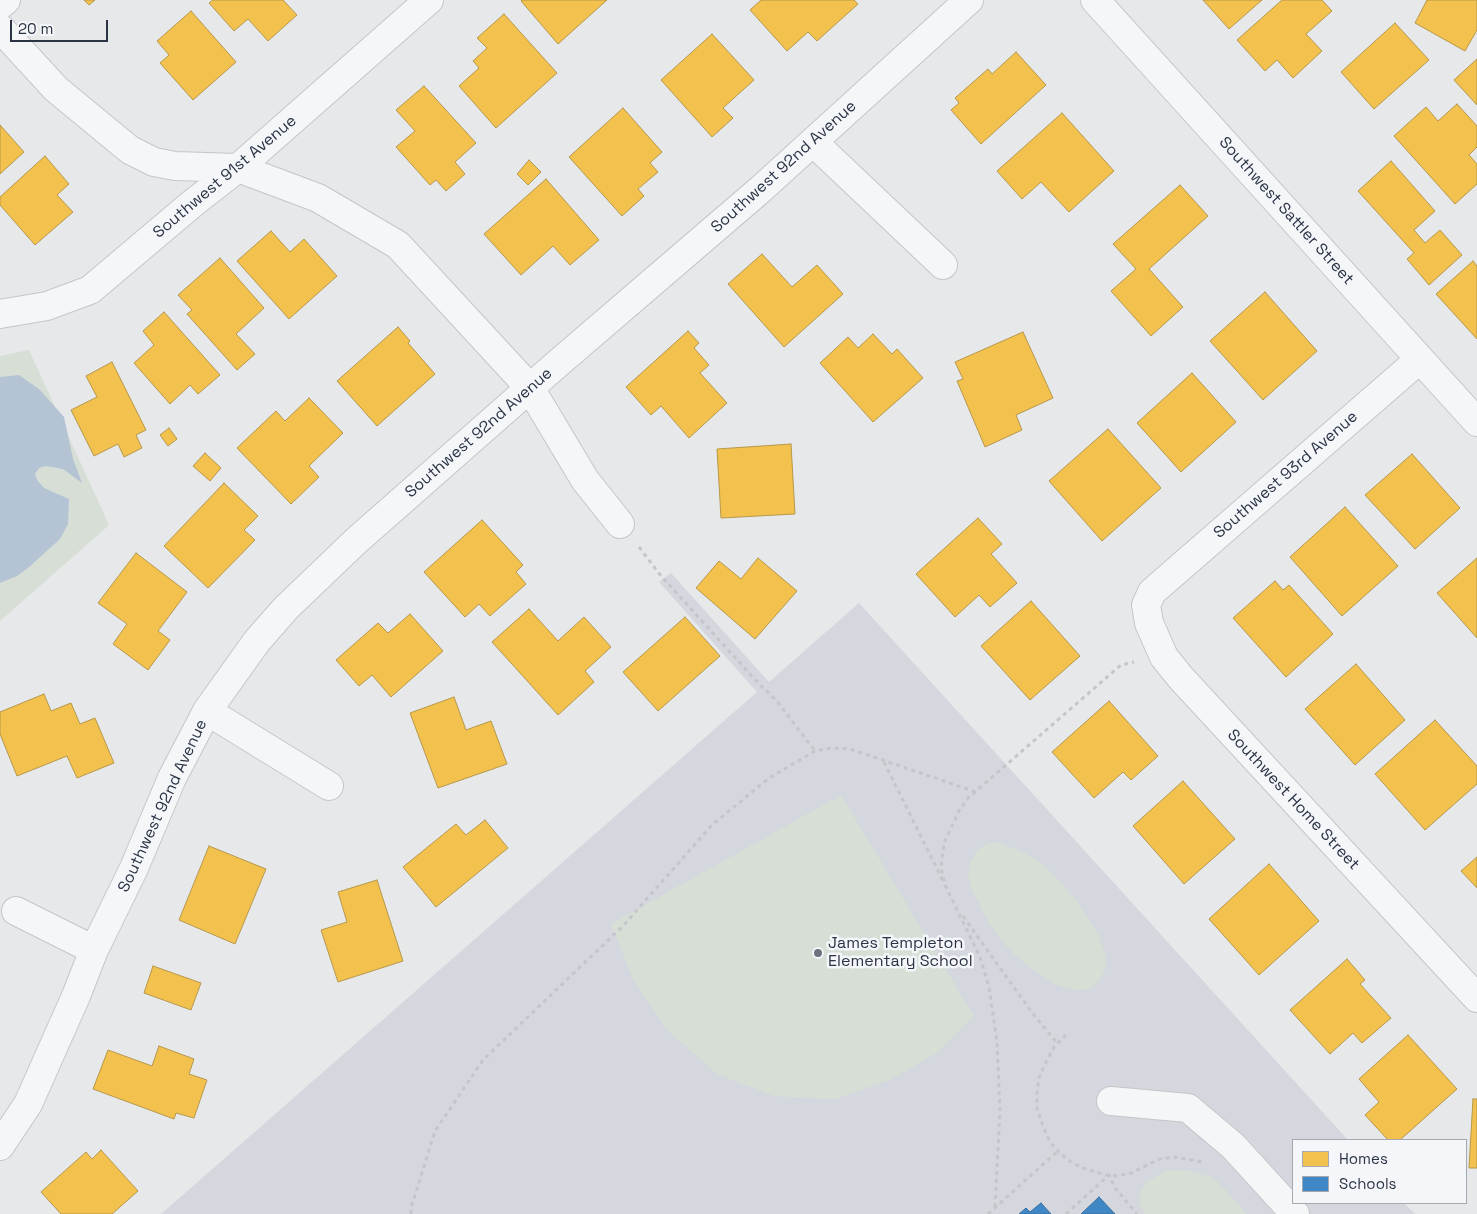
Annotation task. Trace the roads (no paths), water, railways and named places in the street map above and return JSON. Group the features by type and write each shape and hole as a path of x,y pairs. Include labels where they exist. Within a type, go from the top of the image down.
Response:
{"street":[{"path":"0,5 6,0"},
{"name":"Southwest 91st Avenue","path":"0,314 47,306 90,290 193,203 238,168 429,0"},
{"name":"Southwest 92nd Avenue","path":"0,1146 28,1104 76,996 94,950 134,868 172,778 207,711 257,641 292,602 356,541 761,189 969,0"},
{"name":"Southwest Sattler Street","path":"1095,0 1477,422"},
{"path":"0,28 56,89 130,150 154,162 175,166 238,168 318,198 398,245 530,388 585,480 620,524"},
{"path":"813,142 942,265"},
{"name":"Southwest 93rd Avenue","path":"1152,592 1420,359"},
{"name":"Southwest Home Street","path":"1152,592 1146,605 1149,623 1164,657 1180,678 1475,996"},
{"path":"207,711 329,786"},
{"path":"16,911 94,950"},
{"path":"1111,1102 1188,1108 1233,1146 1294,1214"}],"water":[{"path":"19,375 39,389 64,417 73,459 82,483 63,469 46,466 39,468 35,474 37,480 44,488 69,499 68,524 60,539 29,567 17,576 0,583 0,377"}],"place":[{"name":"James Templeton Elementary School","path":"818,953"}]}
